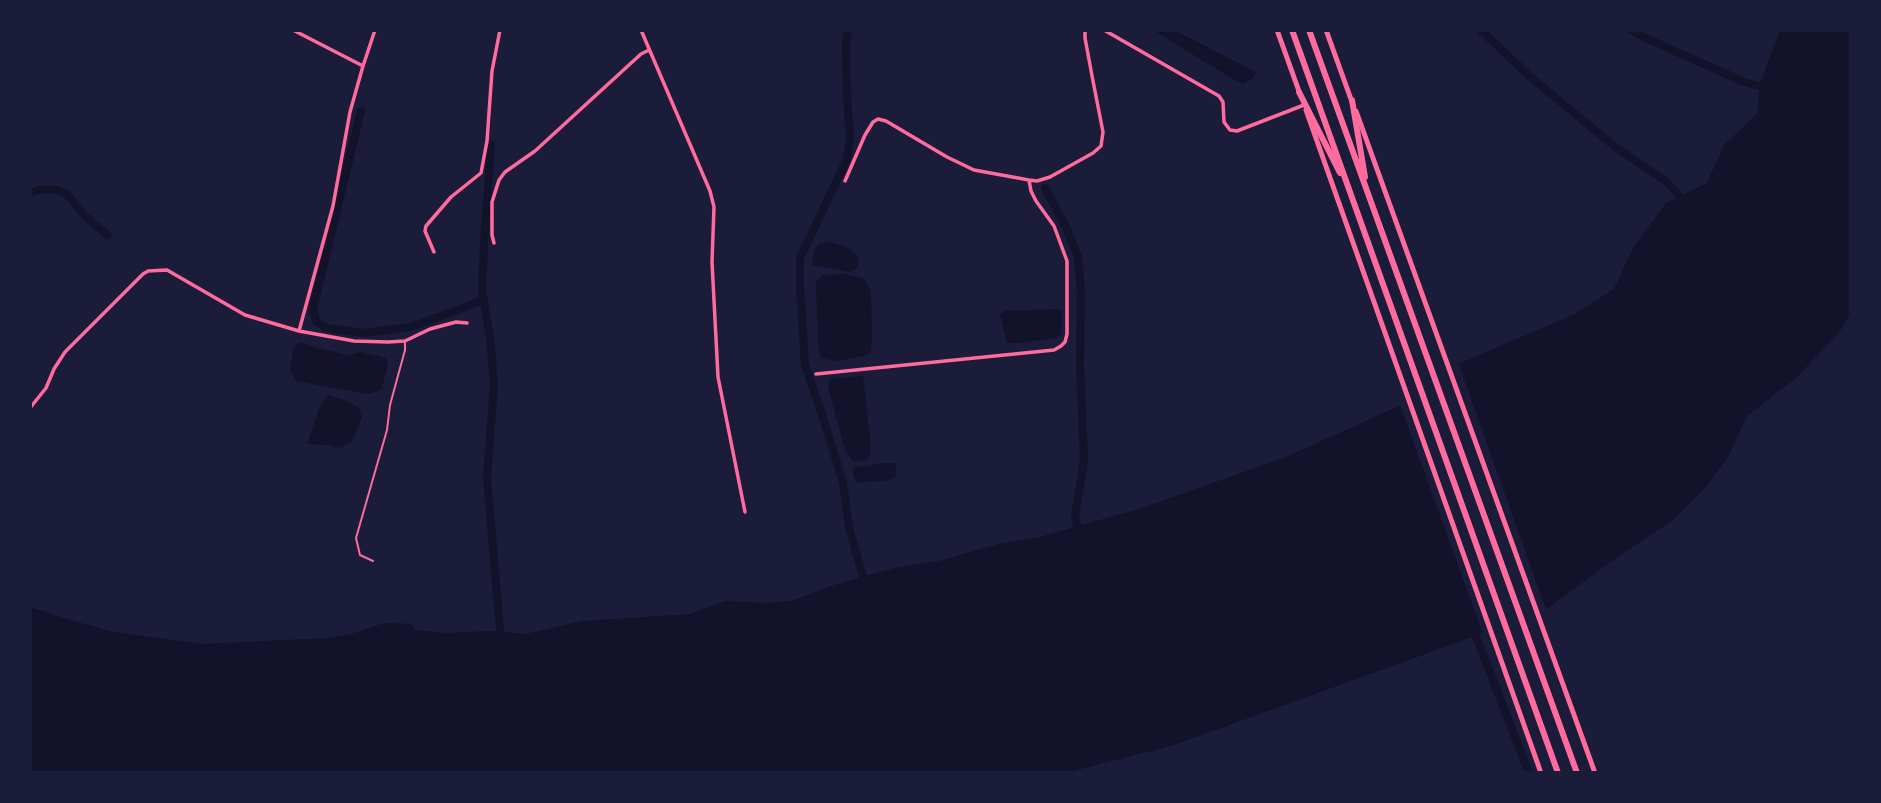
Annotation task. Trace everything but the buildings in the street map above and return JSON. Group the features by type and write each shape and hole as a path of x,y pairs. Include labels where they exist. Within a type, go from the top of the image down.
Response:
{"highway":[{"path":"1292,30 1557,770"},
{"path":"1309,30 1577,773"},
{"path":"1299,92 1353,200"},
{"path":"1352,100 1368,195"}],"main road":[{"path":"1277,30 1541,771"},
{"path":"1326,30 1595,773"}],"street":[{"path":"293,30 363,66"},
{"path":"299,331 333,206 350,112 375,30"},
{"path":"434,252 425,231 426,226 451,197 481,173 492,71 500,30"},
{"path":"641,30 710,191 714,207 712,262 718,377 745,512"},
{"path":"845,181 865,135 878,119 974,170 1029,180 1042,180 1093,153 1103,142 1103,126 1085,30"},
{"path":"1104,30 1219,96 1223,103 1224,122 1230,130 1237,131 1304,105"},
{"path":"494,243 492,202 499,180 505,172 535,151 641,54 649,50"},
{"path":"816,374 1054,350 1062,346 1067,334 1068,261 1054,226 1031,191 1029,180"},
{"path":"30,408 46,388 65,352 148,271 167,270 245,315 299,331 354,341 405,341 456,322 467,323"}],"lane":[{"path":"373,561 360,555 356,538 387,430 405,341"}],"shaded area":[{"path":"1153,30 1174,30 1256,72 1253,78 1243,84"},
{"path":"1780,30 1851,30 1851,312 1840,331 1797,377 1747,416 1728,457 1706,487 1673,520 1544,611 1174,745 1065,773 30,773 30,607 114,632 202,644 327,638 351,634 384,623 411,624 415,630 447,633 490,631 526,634 583,621 690,614 725,601 791,601 834,585 894,568 939,561 998,544 1036,538 1139,509 1286,457 1426,394 1463,362 1573,315 1614,289 1633,248 1666,203 1707,183 1724,145 1757,114 1760,84"},
{"path":"830,242 846,247 857,255 859,263 856,269 850,272 812,265 814,250 820,243"},
{"path":"844,274 863,278 871,291 872,341 870,353 836,361 821,358 818,346 816,282 822,275"},
{"path":"1060,309 1061,335 1007,343 1000,315 1005,311"},
{"path":"300,342 348,355 361,352 386,358 388,365 381,390 369,394 296,381 290,371 293,349"},
{"path":"863,376 870,457 853,462 845,450 828,387 829,380"},
{"path":"328,395 359,408 362,418 352,441 340,448 307,444 320,406"},
{"path":"879,463 894,463 896,476 890,480 856,483 852,471 855,466 867,467"}],"pier":[{"path":"1458,362 1547,612 1484,637 1399,402 1424,391"}],"waterway":[{"path":"848,30 846,43 850,138 847,159 800,258 800,285 805,365 843,483 849,527 865,584"},
{"path":"1481,30 1527,74 1614,146 1667,182 1686,204"},
{"path":"1631,30 1744,82 1770,89"},
{"path":"361,111 313,309 316,321 326,328 364,333 411,327 484,300"},
{"path":"491,145 482,291 494,384 487,478 501,641"},
{"path":"1045,188 1066,227 1078,257 1084,460 1075,516 1080,536"},
{"path":"30,193 57,190 67,194 84,215 107,235"},
{"path":"1472,626 1529,773"}]}
